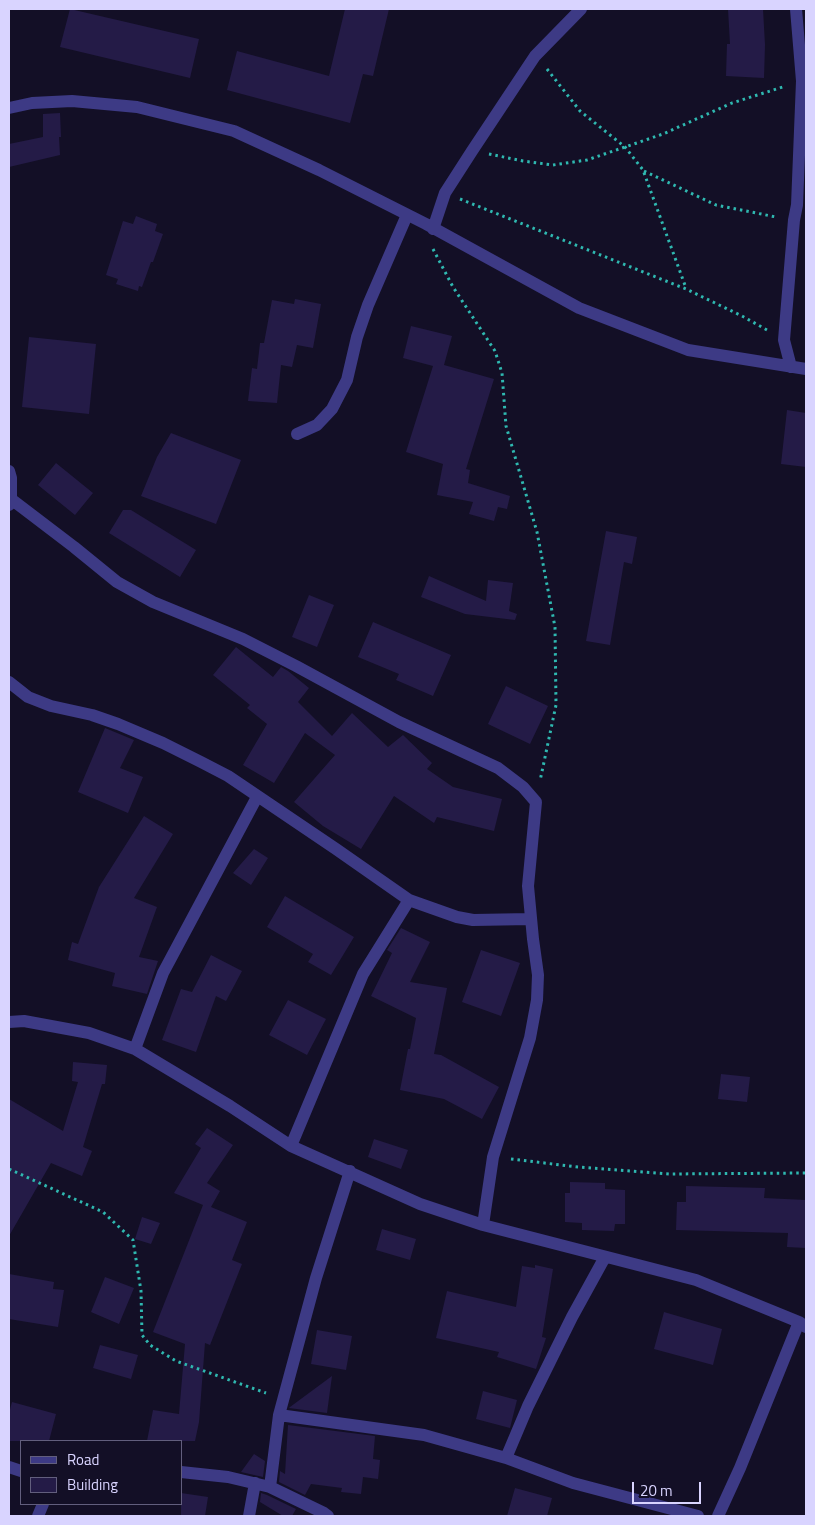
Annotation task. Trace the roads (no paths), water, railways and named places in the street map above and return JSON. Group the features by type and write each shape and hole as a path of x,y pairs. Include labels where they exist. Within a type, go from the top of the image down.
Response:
{"street":[{"path":"430,227 446,193 535,56 582,9"},
{"path":"791,367 784,340 794,220 802,204 802,80 796,9"},
{"path":"9,108 32,103 72,101 137,107 234,130 320,170 579,308 688,350 806,369"},
{"path":"297,434 317,425 332,409 347,380 357,337 368,305 407,216"},
{"path":"9,471 11,478 10,503 74,547 117,582 153,602 243,639 399,722 498,768 523,787 536,802 528,886 538,975 537,1000 530,1038 493,1157 483,1225"},
{"path":"9,682 28,696 51,706 92,715 118,724 163,743 228,776 257,798 336,849 409,900 457,917 474,920 531,919"},
{"path":"135,1049 163,973 257,798"},
{"path":"291,1146 363,974 409,900"},
{"path":"9,1022 24,1021 89,1033 135,1049 230,1106 291,1146 420,1204 483,1225 696,1280 803,1324 718,1516"},
{"path":"270,1487 279,1415 316,1278 350,1171"},
{"path":"506,1458 528,1406 572,1317 605,1257"},
{"path":"279,1415 424,1435 506,1458 573,1483 698,1516"},
{"path":"182,1472 228,1478 270,1487 328,1516"},
{"path":"249,1516 255,1483"}]}
